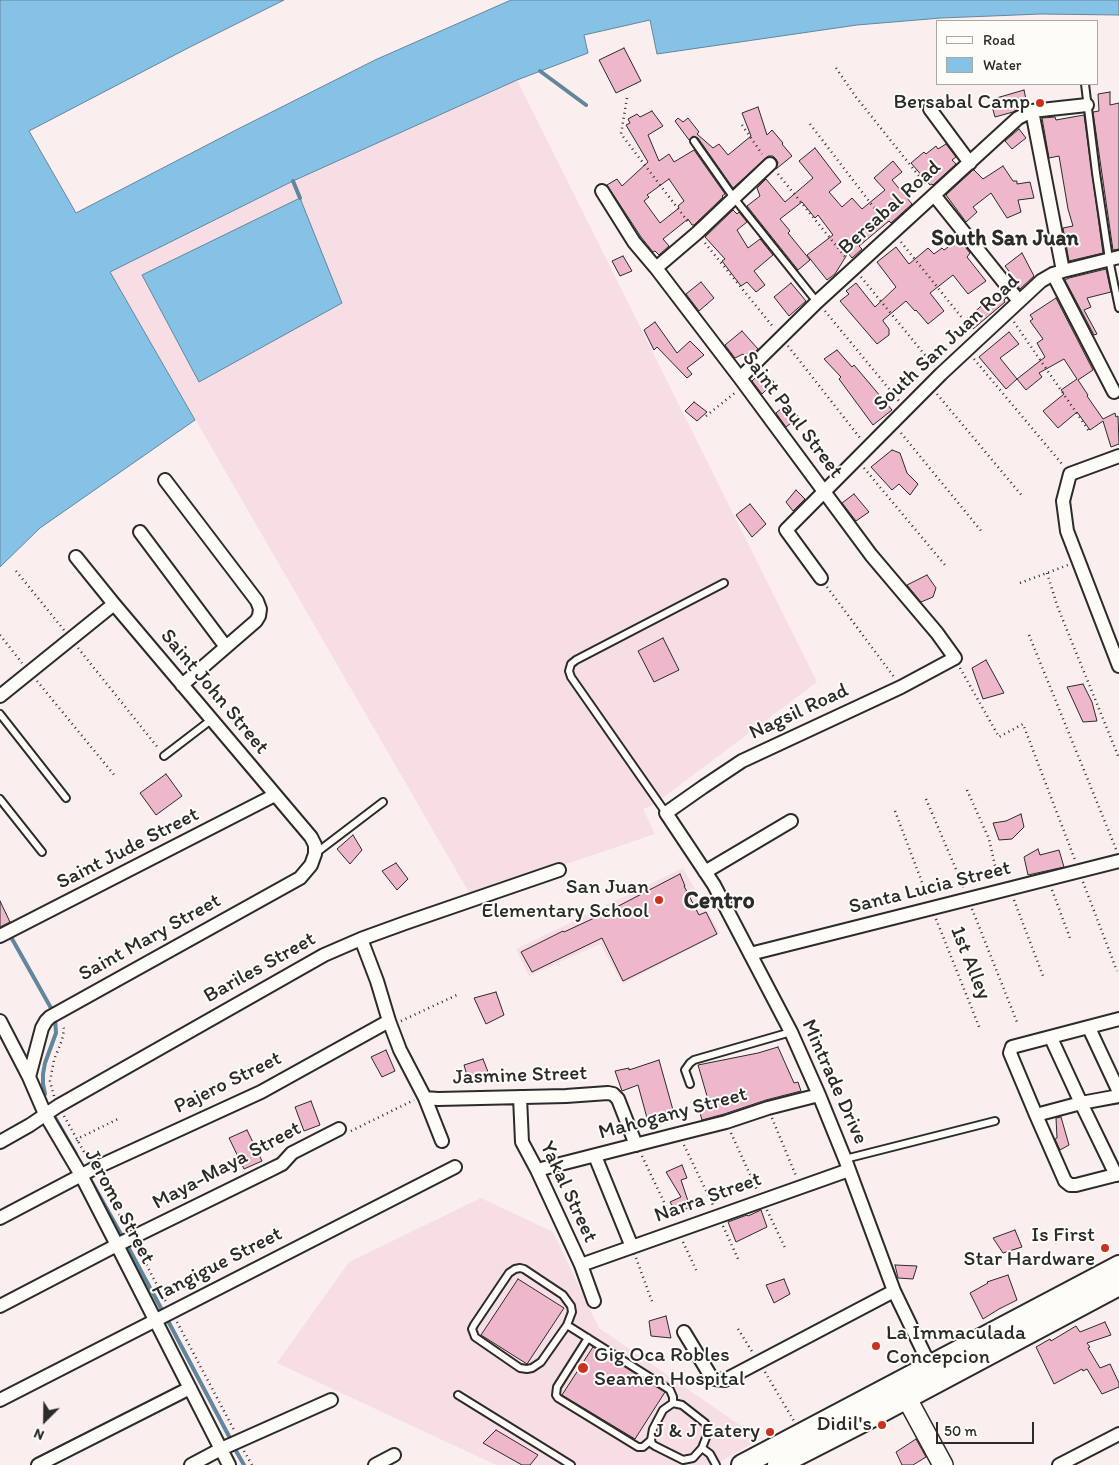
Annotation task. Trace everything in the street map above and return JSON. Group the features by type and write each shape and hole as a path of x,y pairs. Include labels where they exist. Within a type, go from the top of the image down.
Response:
{"main road":[{"path":"778,1465 1119,1266"},
{"path":"933,1374 1119,1285"},
{"path":"742,1465 802,1435 902,1391"}],"street":[{"name":"Bersabal Road","path":"742,381 781,337 817,302 1018,118 1032,111 1087,105"},
{"path":"930,109 970,163"},
{"path":"1032,111 1058,273 1114,392"},
{"path":"656,268 697,233 770,164"},
{"name":"Saint Paul Street","path":"602,191 634,242 742,381 871,555 937,633 955,658"},
{"path":"934,195 1019,301"},
{"name":"South San Juan Road","path":"821,578 786,530 905,409 1041,281 1058,273 1114,258"},
{"path":"1119,456 1070,474 1063,501 1068,531 1119,666"},
{"path":"165,480 257,602 260,609 256,621 182,685"},
{"path":"140,532 226,647"},
{"name":"Saint John Street","path":"76,557 311,837 315,845 315,854"},
{"path":"0,696 114,604"},
{"name":"Nagsil Road","path":"666,813 742,761 901,687 955,658"},
{"name":"Saint Jude Street","path":"0,936 275,796"},
{"name":"Mintrade Drive","path":"666,813 714,885 791,1032 847,1164 894,1291 933,1374"},
{"path":"705,872 791,821"},
{"name":"Saint Mary Street","path":"29,1076 42,1028 50,1017 300,878 311,865 315,854"},
{"name":"Santa Lucia Street","path":"750,954 1119,861"},
{"name":"Bariles Street","path":"0,1142 58,1106 324,954 361,939 559,870"},
{"path":"361,939 400,1050 425,1098 442,1140"},
{"path":"1051,1038 1081,1103 1118,1174 1085,1184 1070,1185 1065,1181 1011,1057 1010,1050 1012,1047 1119,1019"},
{"name":"Jerome Street","path":"0,1021 6,1046 29,1076 46,1114 81,1175 229,1465"},
{"name":"Pajero Street","path":"0,1218 81,1175 261,1092 390,1024"},
{"path":"1036,1115 1119,1094 1089,1028"},
{"name":"Jasmine Street","path":"425,1098 566,1096 608,1093 616,1096 636,1144"},
{"name":"Mahogany Street","path":"537,1170 726,1122 768,1108 819,1095"},
{"name":"Yakal Street","path":"520,1097 522,1142 537,1170 580,1265 594,1301"},
{"name":"Maya-Maya Street","path":"0,1306 117,1245 282,1164 292,1153 339,1129"},
{"path":"595,1156 632,1247"},
{"name":"Narra Street","path":"580,1265 800,1186 847,1164"},
{"name":"Tangigue Street","path":"0,1400 455,1167"},
{"path":"684,1332 710,1375 715,1379 725,1380 894,1291"},
{"path":"38,1465 190,1388"},
{"path":"902,1391 943,1465"},
{"path":"191,1465 221,1449 331,1400"},
{"path":"1059,1465 1119,1434"},
{"path":"375,1465 394,1455"}],"lane":[{"path":"1085,85 1114,258 1119,308"},
{"path":"694,141 734,198 817,302"},
{"path":"666,813 571,677 569,671 571,664 576,660 724,583"},
{"path":"0,714 66,798"},
{"path":"164,756 211,720"},
{"path":"0,799 42,852"},
{"path":"315,854 383,802"},
{"path":"690,1084 685,1070 694,1060 791,1032"},
{"path":"847,1164 996,1121"},
{"path":"515,1268 524,1269 563,1295 571,1306 572,1312 568,1325 541,1362 527,1369 520,1368 474,1337 472,1329 509,1273 515,1268"},
{"path":"568,1325 670,1390 673,1403"},
{"path":"588,1338 557,1386 556,1395 634,1446 643,1447 651,1440"},
{"path":"458,1395 571,1465"},
{"path":"673,1403 686,1407 705,1423 707,1428 707,1435 702,1448 693,1458 683,1460 652,1444 653,1429 663,1410 673,1403"},
{"path":"702,1448 710,1454 716,1465"}],"path":[{"path":"836,68 856,97 934,195"},
{"path":"626,98 620,134 867,447"},
{"path":"742,125 770,164 941,374"},
{"path":"817,302 905,409"},
{"path":"1007,313 1090,431"},
{"path":"967,350 1070,474"},
{"path":"706,416 742,381"},
{"path":"930,385 1023,497"},
{"path":"892,422 982,532"},
{"path":"856,460 945,565"},
{"path":"1020,582 1080,561"},
{"path":"16,571 164,756"},
{"path":"1047,573 1058,608 1119,758"},
{"path":"821,578 901,687"},
{"path":"1029,635 1119,855"},
{"path":"0,636 115,776"},
{"path":"955,658 999,737 1023,724 1117,971"},
{"path":"967,790 989,839 1005,889 1043,976"},
{"name":"1st Alley","path":"895,811 980,1029"},
{"path":"1048,879 1070,938"},
{"path":"390,1024 459,994"},
{"path":"339,1129 347,1133 414,1100 425,1098"},
{"path":"768,1108 800,1186"},
{"path":"73,1143 79,1138 118,1119"},
{"path":"726,1122 786,1250"},
{"path":"678,1134 739,1261"},
{"path":"636,1144 697,1272"},
{"path":"632,1247 653,1304"},
{"path":"738,1329 802,1435"},
{"path":"203,1382 208,1379"},
{"path":"212,1398 217,1396"}],"shaded area":[{"path":"517,80 817,682 653,805 643,809 655,834 471,896 110,272 293,181"},
{"name":"San Juan Elementary School","path":"683,868 720,933 623,984 600,944 529,976 516,949"},
{"path":"481,1198 553,1232 599,1328 760,1439 714,1465 496,1465 277,1363 349,1262"}],"water":[{"path":"0,0 284,0 29,131 76,213 375,60 511,0 1119,0 1119,15 1041,14 941,18 857,25 657,54 650,20 584,35 588,53 517,80 293,181 110,272 195,420 40,528 0,567"},
{"path":"300,198 342,303 199,382 142,275"}],"building":[{"path":"624,48 641,81 616,93 599,60"},
{"path":"1024,90 1027,104 1013,112 995,117 991,103 994,102 993,99"},
{"path":"1110,92 1110,105 1119,103 1119,249 1113,250 1093,112 1099,111 1098,94"},
{"path":"758,107 767,135 772,130 792,156 776,169 778,163 776,159 773,156 768,156 733,188 698,138 693,136 689,140 675,121 678,118 683,122 688,118 699,132 697,134 713,148 719,144 728,155 751,136 742,113"},
{"path":"652,111 663,126 648,135 659,161 669,154 674,162 694,150 725,194 694,225 688,219 663,239 669,246 659,255 655,251 653,252 641,237 607,185 617,179 622,186 648,162 626,125 630,123 628,119 637,114 640,117","holes":["669,179 684,201 678,206 679,208 660,223 644,201 649,197 647,195"]},
{"path":"1084,115 1103,253 1069,261 1063,228 1073,226 1068,209 1059,156 1049,158 1042,118 1055,117 1056,120"},
{"path":"1019,129 1026,138 1012,149 1005,141"},
{"path":"946,144 956,157 952,160 956,164 933,185 930,185 911,163 924,152 926,154 936,146 938,149"},
{"path":"815,148 841,182 829,192 842,207 852,198 862,209 885,190 874,178 893,161 902,172 892,180 912,204 891,223 889,221 859,246 862,249 852,258 848,253 835,274 827,280 807,255 833,235 818,215 815,218 802,202 780,219 790,231 788,233 810,260 798,270 747,206 760,196 757,188 766,179 785,202 813,178 799,161"},
{"path":"1003,166 1013,181 1017,181 1017,184 1030,182 1034,198 1018,200 1021,212 1007,218 991,193 973,207 977,212 966,222 946,195 973,170 983,179"},
{"path":"733,210 737,214 739,212 747,222 737,230 748,248 760,239 773,255 754,271 765,285 756,292 747,282 741,286 722,261 725,259 705,237"},
{"path":"959,239 970,253 967,257 986,281 968,294 953,275 930,293 944,311 928,324 906,301 883,320 889,329 889,335 877,344 840,301 849,294 846,291 856,283 875,307 896,287 877,262 896,247 909,264 928,248 934,254 942,248 944,250"},
{"path":"1022,253 1034,276 1020,289 1005,266"},
{"path":"623,256 632,271 620,276 612,261"},
{"path":"1106,269 1111,292 1087,298 1091,307 1084,310 1097,334 1094,335 1065,280"},
{"path":"701,282 714,298 699,311 686,294"},
{"path":"791,283 806,301 789,316 774,297"},
{"path":"1000,290 1006,298 1005,302 973,329 965,320"},
{"path":"1056,298 1093,370 1078,380 1103,419 1115,413 1116,417 1118,416 1119,444 1111,447 1103,421 1090,430 1077,412 1058,428 1043,411 1064,394 1061,390 1077,379 1064,359 1039,373 1042,377 1026,390 1017,379 1045,357 1037,343 1043,339 1030,321 1033,319 1030,315"},
{"path":"655,322 677,353 690,341 704,355 687,368 692,374 687,378 657,347 654,350 644,330"},
{"path":"742,331 758,349 748,359 743,354 735,358 725,345"},
{"path":"1009,332 1019,344 1000,358 1017,379 1006,389 979,357"},
{"path":"837,350 852,367 854,365 892,410 873,425 839,379 841,377 824,359"},
{"path":"763,371 774,382 762,394 752,381"},
{"path":"694,402 707,412 697,421 685,411"},
{"path":"787,404 799,417 786,427 776,413"},
{"path":"892,450 900,453 907,473 918,484 910,495 899,484 892,490 871,467"},
{"path":"796,490 805,499 793,511 786,502"},
{"path":"854,494 869,512 856,521 842,503"},
{"path":"750,504 766,524 752,537 736,515"},
{"path":"927,575 936,588 933,597 921,602 907,585"},
{"path":"663,638 679,670 654,682 638,651"},
{"path":"986,660 1004,693 983,699 972,668"},
{"path":"1083,684 1092,702 1097,721 1083,722 1067,687"},
{"path":"166,774 182,796 156,815 140,793"},
{"path":"1021,814 1024,827 1012,839 999,840 993,823 1006,821"},
{"path":"353,835 362,850 350,864 337,849"},
{"path":"1038,849 1040,855 1059,850 1064,867 1028,875 1024,857"},
{"path":"396,863 408,879 397,890 382,871"},
{"name":"San Juan Elementary School","path":"680,874 699,915 706,912 717,934 623,981 602,938 532,972 521,952 605,913"},
{"path":"0,901 10,922 0,927"},
{"path":"496,992 504,1015 486,1024 474,998"},
{"path":"778,1047 794,1083 798,1082 801,1091 702,1120 698,1106 709,1103 698,1065"},
{"path":"386,1050 395,1071 382,1077 371,1057"},
{"path":"483,1059 490,1077 468,1079 464,1065"},
{"path":"659,1060 673,1110 647,1118 638,1085 622,1091 615,1071 629,1068 629,1070"},
{"path":"311,1101 320,1125 304,1131 295,1107"},
{"path":"1061,1117 1069,1145 1060,1150 1055,1139 1057,1138 1056,1118"},
{"path":"247,1130 262,1161 244,1169 229,1138"},
{"path":"682,1165 687,1178 681,1180 690,1207 677,1213 670,1202 681,1197 666,1172"},
{"path":"761,1210 767,1227 736,1242 728,1222"},
{"path":"1015,1230 1022,1247 1003,1253 993,1238"},
{"path":"895,1265 917,1266 913,1279 898,1278"},
{"path":"1008,1275 1017,1300 983,1319 970,1293 987,1282"},
{"path":"518,1279 564,1308 527,1364 481,1335"},
{"path":"784,1279 790,1294 774,1303 766,1285"},
{"path":"666,1316 671,1338 651,1336 649,1321"},
{"path":"1105,1322 1111,1335 1087,1343 1090,1347 1088,1348 1100,1368 1110,1364 1119,1387 1102,1394 1087,1369 1083,1371 1082,1369 1054,1384 1036,1347 1050,1339 1051,1341 1076,1326 1080,1332"},
{"path":"593,1347 665,1392 635,1439 562,1395"},
{"path":"496,1430 538,1455 530,1465 522,1465 483,1443"},
{"path":"916,1439 926,1457 913,1465 902,1465 896,1452"}],"waterway":[{"path":"540,71 586,105"},
{"path":"293,181 300,198"},
{"path":"11,937 51,1008"},
{"path":"45,1094 43,1074 56,1033 55,1018"},
{"path":"53,1114 76,1154"},
{"path":"89,1177 122,1236"},
{"path":"127,1245 162,1310"},
{"path":"167,1319 231,1440"},
{"path":"235,1449 244,1465"}],"place":[{"name":"Bersabal Camp","path":"1040,103"},
{"name":"San Juan Elementary School","path":"659,900"},
{"name":"Is First Star Hardware","path":"1105,1248"},
{"name":"La Immaculada Concepcion","path":"876,1346"},
{"name":"Gig Oca Robles Seamen Hospital","path":"583,1368"},
{"name":"Didil's","path":"882,1425"},
{"name":"J & J Eatery","path":"770,1432"}],"district":[{"name":"South San Juan","path":"1005,239"},
{"name":"Centro","path":"719,902"}]}
